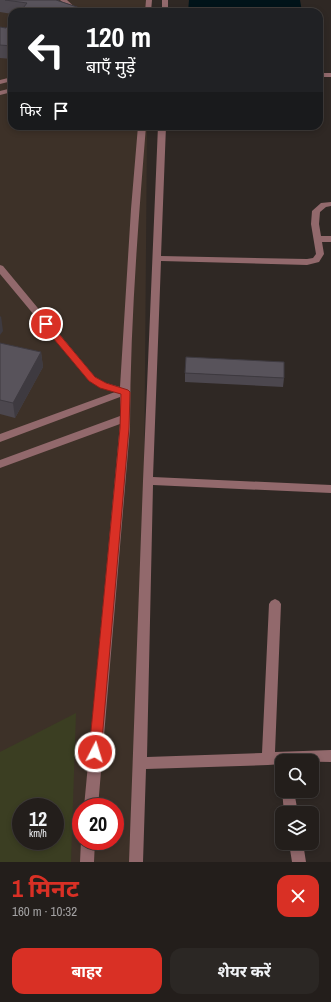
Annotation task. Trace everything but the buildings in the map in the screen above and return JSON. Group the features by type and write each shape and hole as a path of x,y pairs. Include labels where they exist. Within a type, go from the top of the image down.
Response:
{"street":[{"path":"64,0 73,8"},
{"path":"91,798 125,418 125,392 135,209 142,130"},
{"path":"136,862 148,481 162,130"},
{"path":"158,258 307,262 316,260 320,254 316,211 324,205 331,204"},
{"path":"318,240 331,239"},
{"path":"0,268 92,379 103,385 125,392"},
{"path":"0,438 125,392"},
{"path":"0,464 125,418"},
{"path":"148,481 331,489"},
{"path":"268,759 274,604"},
{"path":"319,757 331,756"},
{"path":"140,763 275,759"},
{"path":"87,862 88,850"},
{"path":"297,850 298,862"}],"shaded area":[{"path":"0,0 148,0 148,8 8,8 8,130 147,130 141,862 0,862"},
{"path":"189,0 300,0 301,8 188,8"}],"green space":[{"path":"76,713 71,862 0,862 0,752"}],"route":[{"path":"46,324 92,379 103,385 125,392 125,428 95,752"}]}
